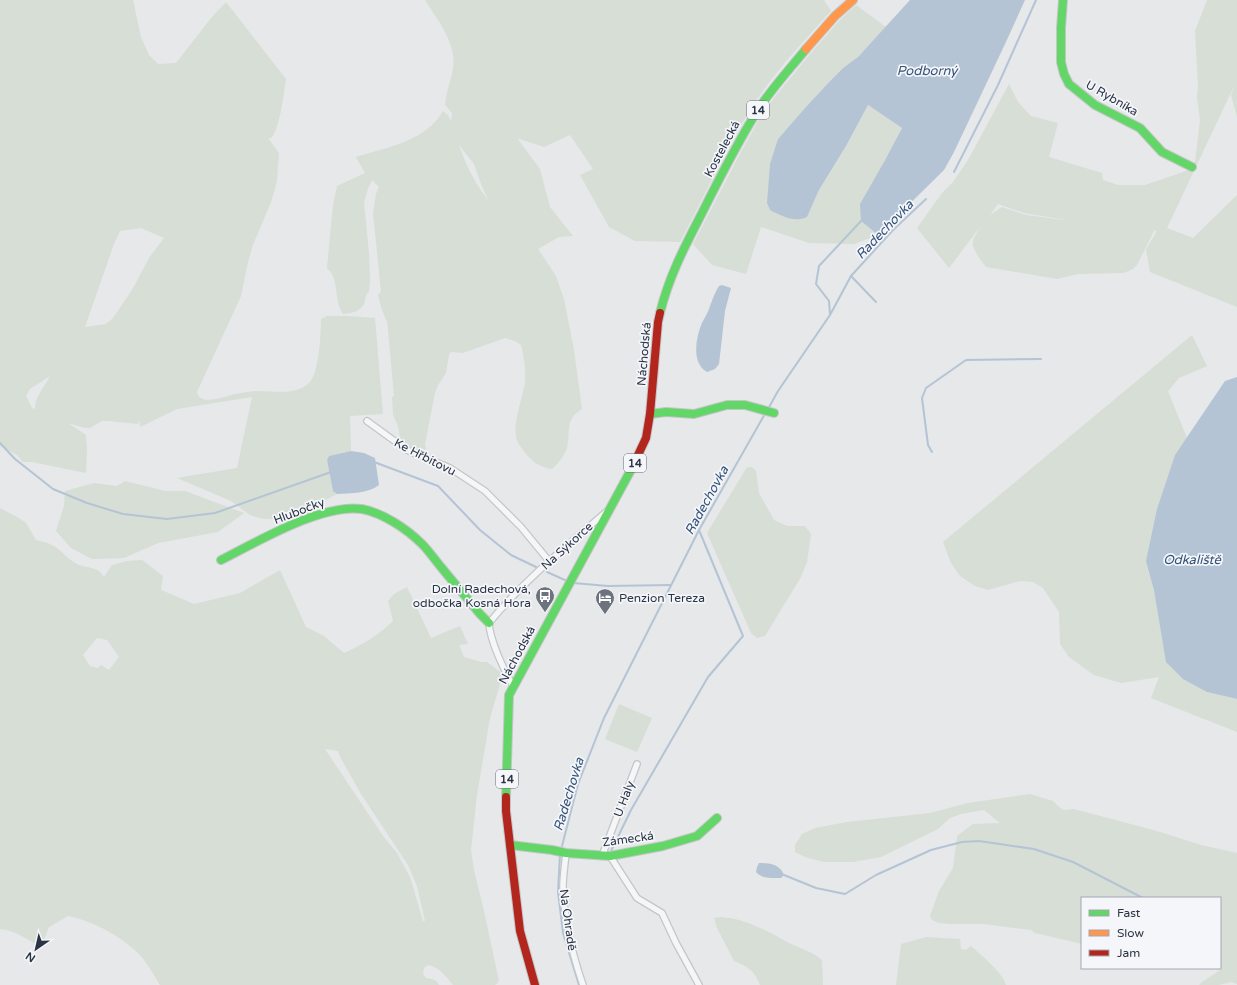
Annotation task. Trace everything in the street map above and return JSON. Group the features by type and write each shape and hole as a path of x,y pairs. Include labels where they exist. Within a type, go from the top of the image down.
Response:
{"main road":[{"name":"Kostelecká","path":"674,266 736,147 756,113 772,90 811,43 835,16 853,0"},
{"name":"U Rybníka","path":"1063,0 1061,62 1064,74 1069,84 1095,105 1140,128 1162,152 1192,167"},
{"name":"Náchodská","path":"535,985 520,931 506,811 509,695 639,455 646,438 650,414 658,322 664,296 674,266"},
{"path":"650,414 666,412 694,414 727,405 745,405 773,413"},
{"name":"Hlubočky","path":"221,560 280,530 308,518 332,511 360,509 386,518 422,544 489,623"},
{"name":"Zámecká","path":"510,846 606,856 663,846 697,836 717,818"}],"street":[{"name":"Ke Hřbitovu","path":"367,420 389,438 409,451 450,468 484,491 521,527 549,562"},
{"name":"Na Sýkorce","path":"489,623 513,596 610,508"},
{"path":"489,623 489,630 494,644 513,686"},
{"name":"U Haly","path":"606,856 637,764"},
{"name":"Na Ohradě","path":"566,853 563,886 567,927 573,955 583,985"},
{"path":"606,856 637,898 662,913 676,943 699,985"}],"shaded area":[{"path":"0,0 133,0 141,37 149,55 158,64 176,63 211,18 226,2 286,79 277,127 271,138 268,138 279,153 275,189 253,245 241,296 197,392 203,399 208,400 254,391 283,392 297,390 310,382 316,370 321,333 321,319 327,316 375,318 383,414 350,416 351,451 329,456 327,460 333,491 337,494 318,504 303,516 276,519 263,519 250,515 231,501 177,478 237,468 252,397 177,409 140,427 140,421 138,424 102,421 90,428 68,423 86,435 86,473 32,462 23,462 17,455 0,446","holes":["141,228 164,238 149,258 132,290 113,318 106,324 85,327 120,231","50,376 36,400 35,409 32,408 26,396 30,389"]},
{"path":"425,0 824,0 831,11 798,47 750,110 722,159 680,242 635,241 609,227 580,175 593,169 570,135 544,147 517,138 540,169 550,207 573,236 559,237 538,249 556,276 564,299 574,350 582,409 576,413 570,422 566,451 561,460 552,469 541,466 532,460 521,448 517,439 515,430 525,382 524,364 521,345 515,341 505,338 463,353 451,352 449,355 446,373 438,385 435,393 425,444 427,456 408,447 402,442 398,426 393,415 392,397 394,396 387,322 378,295 381,292 373,213 376,194 379,187 372,180 364,202 369,253 369,292 360,309 352,313 343,314 340,310 333,276 327,268 333,205 337,186 365,173 356,157 416,137 426,130 443,111 448,115 451,121 452,113 445,105 453,68 452,50 441,24","holes":["459,145 474,164 481,184 488,200 471,174"]},
{"path":"1207,0 1237,0 1237,117 1231,95 1235,84 1167,228 1193,238 1237,195 1237,307 1150,272 1146,249 1157,231 1151,230 1154,231 1137,265 1133,269 1124,273 1078,274 1057,279 986,267 977,255 973,244 974,237 980,227 949,268 917,228 968,160 1009,84 1018,102 1031,116 1058,123 1049,157 1102,173 1103,180 1118,185 1145,185 1186,171 1195,162 1200,120 1197,98 1198,86 1195,31","holes":["998,204 1024,213 1072,221 1026,215 1002,207 990,215"]},
{"path":"856,5 886,27 858,57 843,68 831,80 778,139 807,217 819,190 846,146 868,105 902,128 884,162 861,221 878,235 854,244 809,243 761,227 746,274 712,265 693,244 742,150 761,116 777,94 816,47 840,20"},
{"path":"1192,335 1207,366 1179,378 1168,391 1195,458 1207,692 1237,699 1237,732 1151,698 1159,677 1121,683 1094,675 1069,657 1060,644 1059,612 1043,588 1033,582 1020,581 988,590 975,586 960,576 951,563 943,542"},
{"path":"747,467 752,467 756,471 759,493 774,520 787,526 805,526 811,534 807,562 801,577 765,636 757,638 751,633 707,533"},
{"path":"125,481 165,491 185,491 244,513 218,532 158,543 124,558 92,559 71,548 56,531 64,506 65,491 94,483 117,486"},
{"path":"0,508 26,523 36,540 52,545 75,563 93,568 99,571 104,577 112,565 127,561 142,560 163,576 161,590 194,604 240,593 280,570 306,627 324,636 344,653 370,639 393,621 388,601 394,594 407,587 431,638 460,626 468,644 459,645 464,657 481,662 487,662 503,674 490,718 477,795 471,850 474,870 499,981 495,985 453,985 439,970 428,965 424,968 423,974 426,978 435,980 439,985 160,985 144,959 134,949 117,936 87,921 68,916 49,927 41,947 16,933 0,929","holes":["97,638 107,640 119,657 109,670 101,665 98,668 90,666 83,655","325,749 338,751 361,794 408,865 417,886 425,921 423,921 410,877 397,853 383,836"]},
{"path":"619,704 652,718 637,752 605,739"},
{"path":"1030,794 1053,801 1064,810 1074,809 1157,831 1201,845 1237,853 1237,984 1231,982 1219,985 1199,985 1222,969 1221,897 1081,897 1081,944 1035,933 1031,930 983,924 939,923 932,920 930,916 939,891 953,868 957,836 973,824 1000,823 984,810 961,814 950,818 938,829 881,857 853,862 824,862 805,857 795,852 795,845 802,834 815,828 847,822 930,813 968,803"},
{"path":"721,917 749,923 819,957 822,960 823,985 760,985 756,976 750,970 734,961 717,928 714,918"},
{"path":"926,937 960,939 961,949 966,950 971,946 1001,975 1006,985 896,985 901,944"}],"water":[{"name":"Podborný","path":"910,0 1025,0 954,152 944,170 878,235 861,221 860,204 902,128 868,105 846,146 819,190 807,217 802,219 793,219 770,210 767,203 770,164 778,139 831,80 843,68 858,57"},
{"path":"722,285 731,288 725,311 719,364 715,369 707,372 702,368 697,356 696,349 698,335 714,295 719,286"},
{"name":"Odkaliště","path":"1237,377 1237,699 1207,692 1183,679 1166,662 1154,590 1146,561 1157,509 1175,455 1225,381"},
{"path":"351,451 364,453 375,458 379,485 364,492 337,494 333,491 327,460 329,456"},
{"path":"759,863 777,866 784,875 781,878 767,878 761,876 756,872"}],"waterway":[{"name":"Radechovka","path":"954,172 998,85 1036,0"},
{"name":"Radechovka","path":"768,409 778,391 830,315 851,276 893,230 926,199"},
{"path":"830,314 829,301 816,284 819,266 862,220"},
{"path":"851,276 876,302"},
{"path":"932,452 928,445 922,398 926,388 966,360 1041,359"},
{"name":"Radechovka","path":"562,846 578,784 604,718 699,530 766,412"},
{"path":"0,443 15,459 53,489 87,503 123,514 167,519 215,513 331,472"},
{"path":"374,462 438,486 480,530 511,555 536,567"},
{"path":"611,851 631,810 708,677 743,636 699,530"},
{"path":"547,572 567,581"},
{"path":"573,583 608,586 671,585"},
{"path":"784,875 816,888 845,894 876,875 931,850 962,842 979,841 1034,849 1073,862 1141,897"},
{"name":"Radechovka","path":"560,855 558,892 563,933 579,985"}],"traffic: fast":[{"path":"1063,0 1061,62 1064,74 1069,84 1095,105 1140,128 1162,152 1192,167"},
{"path":"660,313 668,286 678,262 721,175 761,105 773,88 806,49"},
{"path":"650,414 666,412 694,414 727,405 745,405 774,413"},
{"path":"506,797 509,695 632,468"},
{"path":"221,560 271,534 309,518 328,512 346,509 362,509 386,518 402,527 416,538 489,623"},
{"path":"510,845 566,853 610,856 663,846 697,836 717,818"}],"traffic: slow":[{"path":"806,49 835,16 853,0"}],"traffic: jam":[{"path":"632,468 646,438 650,414 660,313"},
{"path":"506,797 506,811 520,931 535,985"}],"place":[{"name":"Dolní Radechová, odbočka Kosná Hora","path":"545,613"},
{"name":"Penzion Tereza","path":"605,615"}]}
